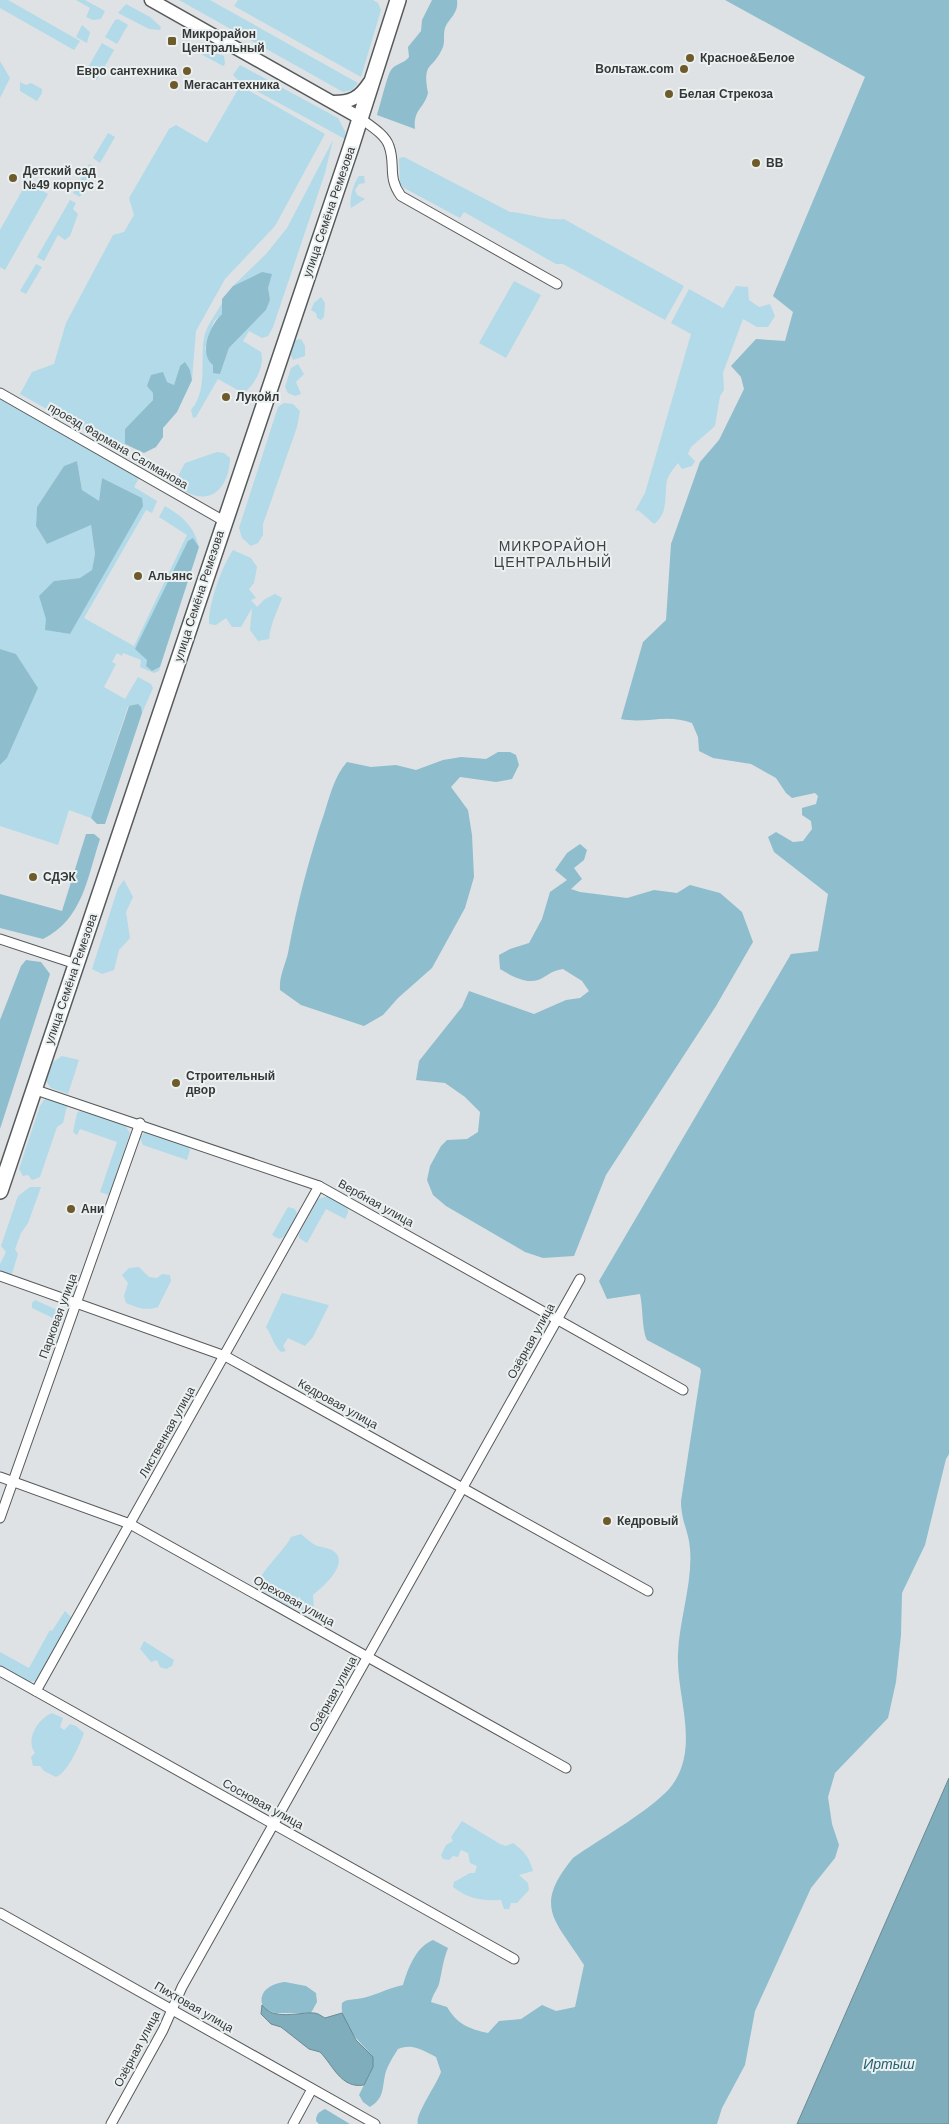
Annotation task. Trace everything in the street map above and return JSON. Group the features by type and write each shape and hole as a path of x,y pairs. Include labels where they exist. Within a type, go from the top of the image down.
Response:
{"main road":[{"path":"151,0 360,118"},
{"name":"улица Семёна Ремезова","path":"0,1191 351,147 398,0"},
{"path":"332,102 348,102 357,98 374,75"},
{"path":"332,102 347,118 352,133 351,147"}],"street":[{"path":"360,118 384,137 389,146 393,186 401,196 557,284"},
{"name":"проезд Фармана Салманова","path":"0,393 224,521"},
{"path":"0,940 76,964"},
{"name":"Вербная улица","path":"34,1088 319,1186 683,1390"},
{"name":"Парковая улица","path":"0,1518 140,1123"},
{"name":"Лиственная улица","path":"36,1691 319,1186"},
{"name":"Кедровая улица","path":"0,1276 225,1356 648,1591"},
{"name":"Озёрная улица","path":"111,2124 274,1825 580,1279"},
{"name":"Ореховая улица","path":"0,1477 130,1524 566,1768"},
{"name":"Сосновая улица","path":"0,1671 514,1958"},
{"name":"Пихтовая улица","path":"0,1913 375,2124"},
{"path":"293,2124 312,2088"}],"shaded area":[{"path":"0,0 8,0 80,41 74,50 0,8"},
{"path":"76,0 85,0 105,11 101,19 93,20 86,17 90,8"},
{"path":"179,0 210,0 358,83 352,90 343,92"},
{"path":"238,0 373,0 378,3 381,10 361,77 234,6"},
{"path":"432,0 457,0 457,8 445,28 443,47 436,60 427,70 428,93 417,113 415,129 377,115 389,73 409,57 408,47 421,31 422,20"},
{"path":"725,0 949,0 949,1454 946,1459 925,1545 902,1593 901,1635 896,1682 888,1718 835,1773 828,1797 832,1824 839,1845 835,1858 811,1888 755,2011 745,2065 722,2108 717,2124 418,2124 422,2107 441,2072 436,2057 413,2047 398,2049 387,2068 380,2097 370,2107 363,2102 359,2095 373,2067 373,2057 347,2026 342,2012 342,2003 403,1985 410,1965 417,1953 433,1940 448,1948 439,1984 431,2002 447,2007 459,2022 475,2030 488,2033 499,2021 521,2019 542,2005 556,2011 575,2007 584,1965 557,1925 551,1902 553,1889 573,1858 654,1803 673,1784 681,1769 686,1737 678,1670 678,1654 690,1574 690,1561 689,1543 682,1515 681,1501 701,1371 700,1368 647,1340 644,1331 640,1294 607,1299 599,1281 791,954 818,951 828,894 774,852 768,837 776,832 793,842 803,841 812,829 811,821 802,815 802,808 816,804 818,796 815,793 792,798 786,793 776,778 751,764 713,758 699,751 698,737 692,723 674,719 621,719 643,642 666,620 671,544 700,462 719,440 744,389 741,377 731,366 756,339 785,341 793,312 773,296 865,77"},
{"path":"126,4 150,17 161,27 160,30 149,29 118,13"},
{"path":"118,19 128,25 117,44 105,37 115,20"},
{"path":"82,25 90,32 87,43 76,37"},
{"path":"102,43 114,50 97,80 85,73"},
{"path":"190,44 224,56 225,64 223,66 188,47"},
{"path":"0,61 10,78 0,98"},
{"path":"240,65 338,118 345,131 345,139 240,82 233,75"},
{"path":"232,81 325,134 275,226 225,279 196,331 192,380 190,370 180,366 174,385 167,382 153,393 153,400 125,429 125,444 118,449 20,394 32,372 54,364 66,323 113,235 124,232 134,215 129,198 169,129 176,125 207,143 237,91 230,87"},
{"path":"20,82 26,85 31,83 42,89 42,93 37,101 20,91"},
{"path":"108,133 115,137 100,163 93,158"},
{"path":"333,140 325,173 273,327 268,336 262,338 249,331 243,341 261,352 262,363 258,375 243,393 218,379 196,417 193,418 191,410 200,394 202,385 204,338 209,325 222,303 222,314 214,321 205,349 220,374 229,348 266,310 270,300 262,272 233,286 266,254 287,228"},
{"path":"404,157 510,212 550,219 564,219 684,286 665,320 563,264 556,264 464,212 460,218 404,188 400,184 399,158"},
{"path":"89,164 97,168 80,197 73,193"},
{"path":"359,176 364,176 365,183 359,184 355,190 357,195 365,199 351,208 352,192"},
{"path":"27,182 48,194 5,270 0,267 0,230"},
{"path":"70,200 76,203 73,209 78,214 70,236 65,240 58,235 44,261 37,257"},
{"path":"36,264 42,267 26,294 20,291"},
{"path":"262,272 272,274 268,288 270,300 266,310 229,348 220,374 213,373 213,365 206,354 206,346 213,325 222,314 222,299 233,286"},
{"path":"514,281 541,295 506,358 479,343"},
{"path":"736,286 748,287 749,300 759,307 770,304 775,316 768,327 757,327 743,319 723,373 724,390 720,396 715,426 691,447 688,454 695,461 692,466 682,469 678,463 670,473 667,480 664,509 659,520 654,524 638,510 635,511 645,493 691,334 671,323 689,289 723,308"},
{"path":"321,297 325,303 324,317 321,320 311,310 314,303"},
{"path":"301,339 305,346 305,356 293,360 290,353 294,340"},
{"path":"185,362 190,370 192,380 177,412 163,428 163,437 156,447 144,453 125,444 125,429 153,400 153,393 147,386 151,375 163,372 167,382 174,385 180,366"},
{"path":"298,364 304,374 296,382 301,394 295,396 288,393 285,387 291,368"},
{"path":"0,398 139,478 134,487 157,501 152,513 146,510 84,618 134,646 187,535 159,517 165,506 187,523 194,533 199,547 193,538 147,660 146,666 152,671 160,667 159,671 154,673 140,667 141,660 123,653 122,656 117,653 112,662 116,664 104,687 125,699 138,677 151,684 153,688 139,720 142,713 128,706 91,818 69,810 58,845 0,826 0,765 7,758 38,688 16,654 0,649","holes":["77,461 82,490 99,502 102,478 142,498 70,634 46,630 54,581 80,578 92,570 95,554 91,525 47,544 36,526 37,507 64,466"]},
{"path":"284,403 293,404 300,411 297,427 263,524 263,535 258,543 251,546 242,538 239,528 278,407"},
{"path":"217,452 224,453 230,458 226,479 215,493 208,496 199,496 179,487 179,474 185,463"},
{"path":"77,461 82,490 99,501 102,478 142,498 143,506 70,634 45,630 46,619 39,596 54,581 80,578 92,570 95,554 91,525 47,544 36,526 37,507 64,466"},
{"path":"193,538 199,547 160,667 152,671 146,666 147,660 135,649 188,541"},
{"path":"233,550 251,558 257,567 254,583 249,589 256,598 251,600 257,607 265,599 275,594 282,598 272,624 269,639 258,641 250,630 252,608 241,627 232,627 226,618 216,625 209,624 209,616 217,586 224,566"},
{"path":"0,649 16,654 38,688 7,758 0,765"},
{"path":"138,704 141,707 142,713 105,824 97,824 91,818 129,706"},
{"path":"498,752 510,752 516,755 519,765 512,779 496,782 460,777 451,787 468,810 472,835 474,877 465,908 432,968 398,998 383,1015 364,1026 301,1005 280,990 281,976 288,953 299,899 314,846 333,785 347,762 371,767 396,765 416,770 443,760 461,757 486,759"},
{"path":"86,834 94,834 100,839 82,896 67,920 56,931 43,939 0,928 0,894 62,911"},
{"path":"580,844 587,850 584,860 574,868 582,879 571,889 580,892 627,898 654,890 677,893 690,885 720,893 742,912 753,942 716,1006 606,1175 574,1256 543,1258 525,1252 446,1206 433,1195 427,1180 430,1166 441,1146 447,1140 467,1139 478,1132 480,1112 465,1097 445,1083 416,1080 419,1061 462,1007 469,991 534,1014 566,1000 580,998 589,991 582,981 563,969 533,981 508,974 500,969 499,955 529,943 542,919 550,892 567,880 555,870 567,853"},
{"path":"124,880 133,897 126,912 130,938 119,950 114,970 102,974 92,969 118,888"},
{"path":"26,960 41,962 50,974 0,1129 0,1020 21,966"},
{"path":"62,1056 79,1060 68,1094 51,1088 46,1081 53,1062"},
{"path":"47,1099 67,1106 63,1123 57,1127 40,1177 32,1180 28,1175 23,1176 19,1169 40,1106"},
{"path":"80,1111 125,1125 130,1133 109,1195 100,1192 117,1142 80,1129 77,1135 73,1132 77,1113"},
{"path":"146,1131 188,1145 190,1150 187,1160 143,1145 140,1138"},
{"path":"30,1187 41,1187 28,1223 21,1233 15,1249 18,1254 11,1277 0,1273 0,1264 6,1252 1,1246 18,1196"},
{"path":"328,1196 348,1207 348,1213 345,1219 326,1209 307,1243 299,1238 299,1234 318,1199"},
{"path":"288,1207 295,1209 297,1214 284,1237 279,1239 272,1235"},
{"path":"139,1267 149,1277 157,1278 162,1274 170,1275 171,1281 158,1307 142,1308 126,1303 124,1296 128,1283 122,1275 129,1268"},
{"path":"282,1293 329,1305 313,1337 305,1346 288,1338 283,1346 286,1351 281,1352 266,1327"},
{"path":"35,1300 57,1310 60,1315 53,1318 32,1308 32,1303"},
{"path":"301,1534 317,1546 332,1550 337,1555 339,1561 334,1574 313,1595 314,1609 327,1618 323,1623 298,1610 301,1602 300,1596 290,1607 258,1588 261,1576 291,1537"},
{"path":"65,1611 72,1618 36,1681 28,1682 0,1666 0,1652 29,1668 50,1630 52,1631"},
{"path":"144,1641 174,1660 172,1666 166,1669 160,1667 157,1660 151,1662 140,1649"},
{"path":"52,1713 63,1718 60,1727 64,1730 70,1724 76,1726 84,1733 69,1764 56,1777 44,1771 40,1766 33,1766 31,1757 35,1753 31,1742 34,1730 42,1720"},
{"path":"462,1821 500,1844 506,1846 513,1843 528,1858 533,1871 519,1875 528,1883 529,1890 517,1903 511,1903 509,1909 504,1909 501,1900 476,1898 464,1894 453,1887 454,1882 470,1873 475,1873 477,1866 470,1863 468,1853 461,1850 458,1857 453,1856 449,1860 443,1859 441,1855 446,1845 453,1841 451,1837"},
{"path":"285,1982 306,1986 316,1993 317,2002 311,2013 276,2013 264,2009 262,2003 263,1993 270,1986"},
{"path":"325,2109 350,2124 319,2124 316,2121 317,2117"}],"water":[{"name":"Иртыш","path":"949,1778 949,2124 797,2124"},
{"path":"262,2005 273,2013 286,2015 314,2013 325,2018 342,2013 356,2040 373,2057 373,2067 364,2085 356,2085 343,2080 320,2052 309,2049 281,2027 271,2024 261,2014"}],"place":[{"name":"Микрорайон Центральный","path":"172,41"},
{"name":"Красное&Белое","path":"690,58"},
{"name":"Вольтаж.com","path":"684,69"},
{"name":"Евро сантехника","path":"187,71"},
{"name":"Мегасантехника","path":"174,85"},
{"name":"Белая Стрекоза","path":"669,94"},
{"name":"BB","path":"756,163"},
{"name":"Детский сад №49 корпус 2","path":"13,178"},
{"name":"Лукойл","path":"226,397"},
{"name":"Альянс","path":"138,576"},
{"name":"СДЭК","path":"33,877"},
{"name":"Строительный двор","path":"176,1083"},
{"name":"Ани","path":"71,1209"},
{"name":"Кедровый","path":"607,1521"}],"district":[{"name":"МИКРОРАЙОН ЦЕНТРАЛЬНЫЙ","path":"553,554"}]}
